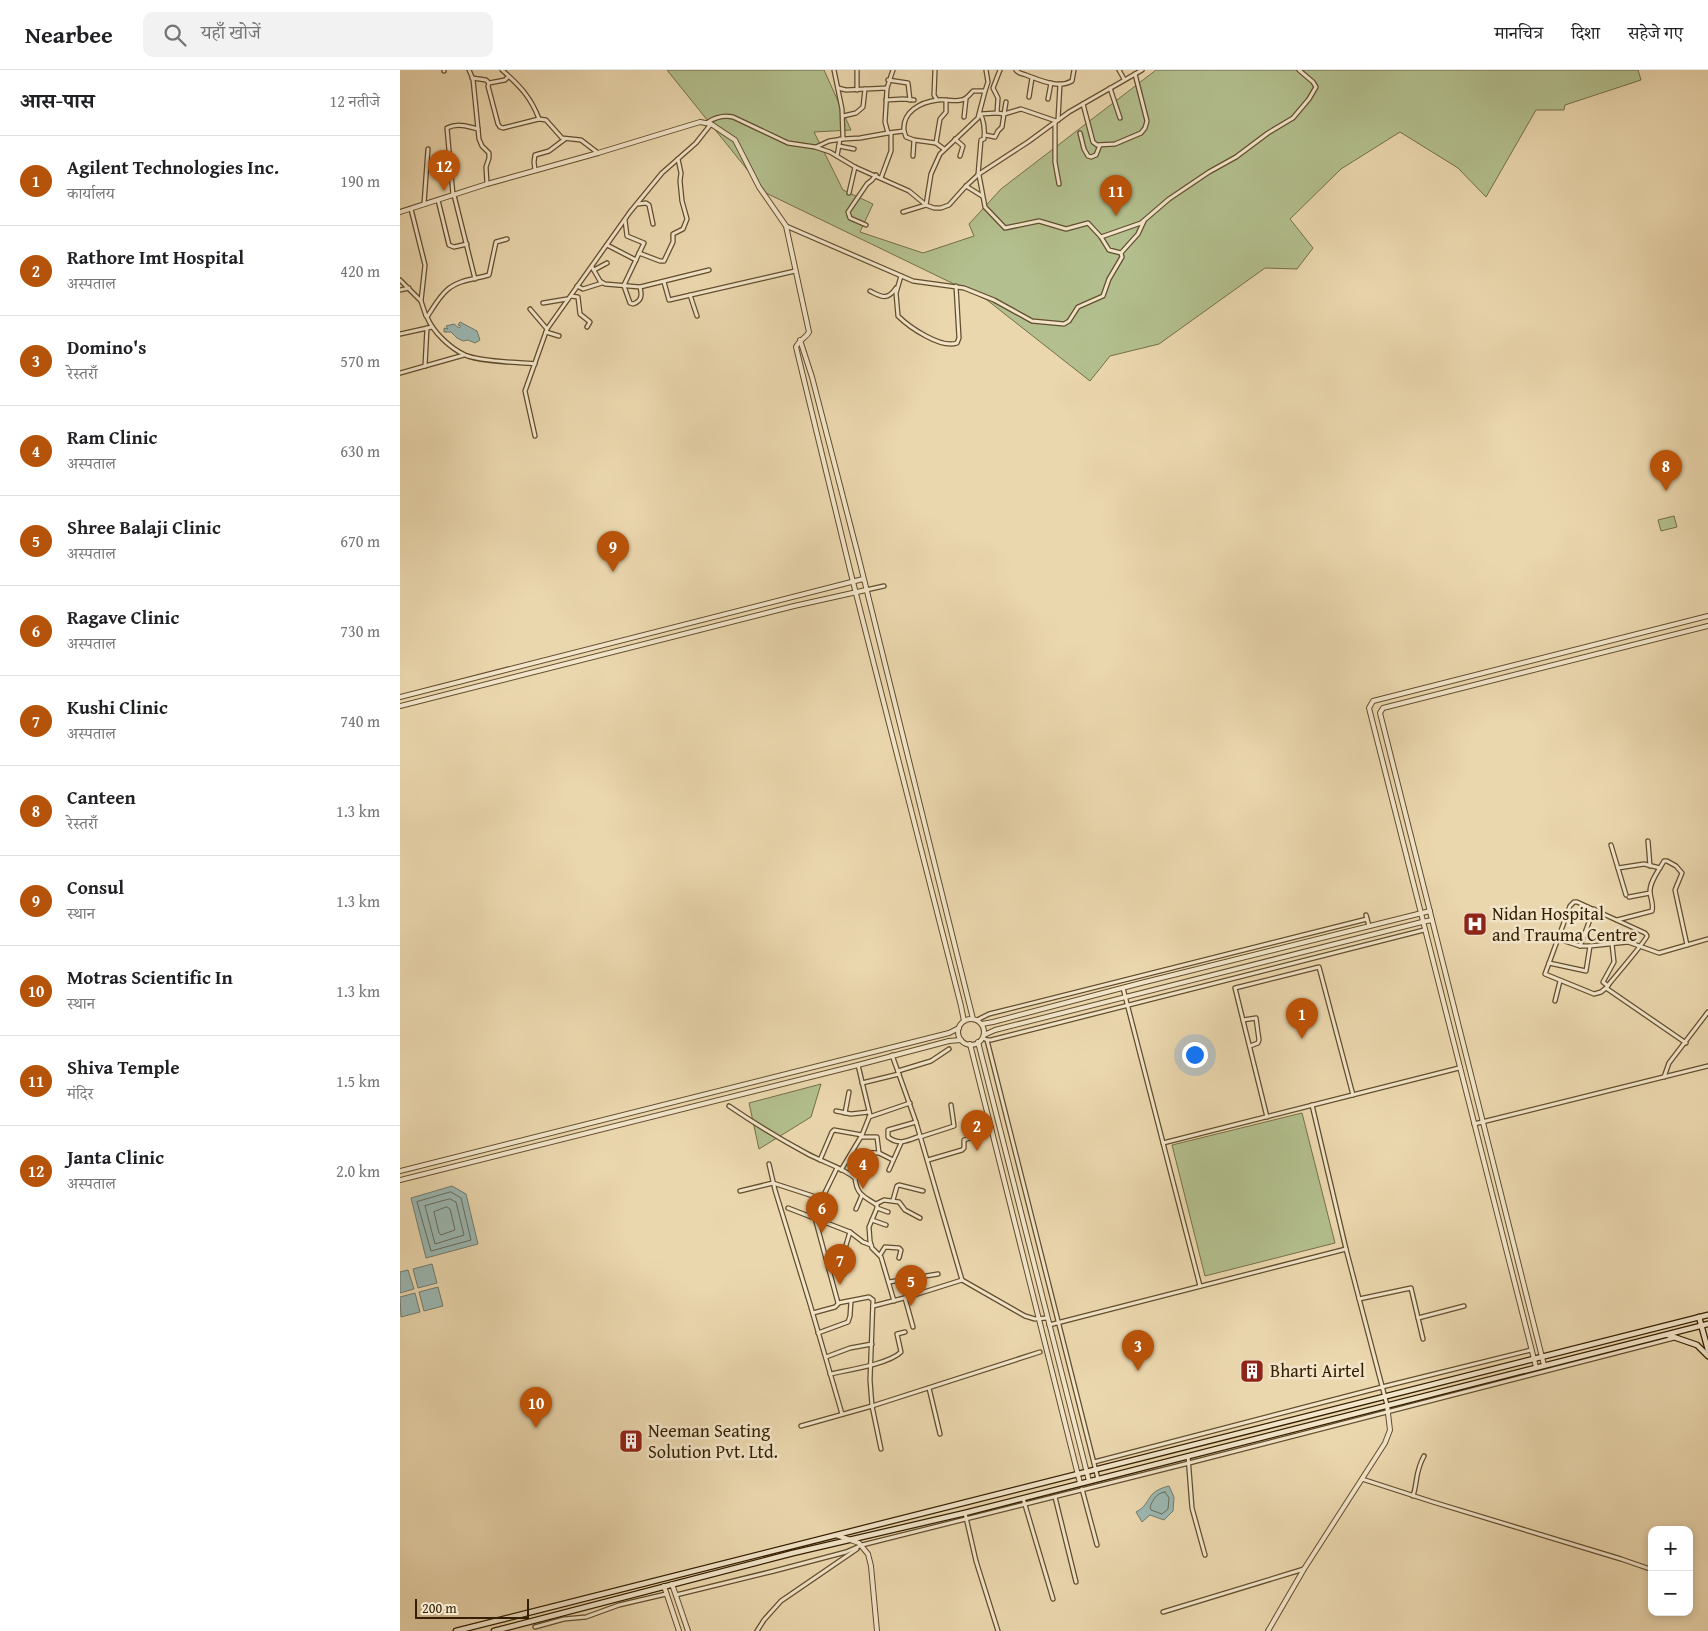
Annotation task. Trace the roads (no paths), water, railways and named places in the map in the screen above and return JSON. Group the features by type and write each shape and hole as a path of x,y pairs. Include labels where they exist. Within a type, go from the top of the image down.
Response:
{"main road":[{"path":"456,1631 1708,1315"},
{"path":"1699,1317 1708,1350"},
{"path":"494,1631 664,1586 964,1513 1708,1324"},
{"path":"1666,1334 1697,1345 1708,1356"},
{"path":"821,1539 823,1546"},
{"path":"534,1611 537,1620"}],"street":[{"path":"469,70 472,78 480,142 489,153 486,167 487,184"},
{"path":"502,70 528,94 539,119"},
{"path":"834,70 843,116 838,156"},
{"path":"857,70 857,90"},
{"path":"881,178 891,151 890,133 885,122 888,80 893,70"},
{"path":"935,70 934,95 937,100"},
{"path":"926,205 932,172 940,154 980,114 988,82 986,70"},
{"path":"997,113 998,98 994,88 1000,70"},
{"path":"1016,70 1018,73 1032,78 1060,84 1071,83 1074,70"},
{"path":"1119,70 1124,80"},
{"path":"535,436 525,391 546,331 577,286 593,269 607,245 637,204 662,173 696,143 709,123 718,117 733,116 788,143 815,147 838,156 909,191 926,205 934,208 946,207 978,175 1056,121 1142,70"},
{"path":"1101,237 1144,220 1169,199 1293,118 1309,99 1316,87 1299,70"},
{"path":"1083,104 1094,142 1100,145 1115,144 1140,133 1147,124 1135,74"},
{"path":"472,78 490,82 505,80 508,77"},
{"path":"1029,97 1032,78"},
{"path":"886,100 912,100 908,83 888,80"},
{"path":"490,82 488,86 500,127 503,128 539,119 546,120 560,136 565,139 581,140 598,153"},
{"path":"988,82 996,82"},
{"path":"1048,99 1050,83"},
{"path":"1059,184 1056,166 1056,121 1060,84"},
{"path":"838,88 846,90 887,88"},
{"path":"944,149 936,143 906,137 904,131 905,121 913,109 937,100 962,100 974,91 994,88"},
{"path":"1110,88 1120,118"},
{"path":"843,116 856,113 863,107 865,89"},
{"path":"964,117 966,98"},
{"path":"936,143 940,119 946,112 946,100"},
{"path":"985,135 994,137 1002,127 1006,102"},
{"path":"980,114 1004,114 1021,109 1056,121"},
{"path":"980,114 985,135 984,139 981,140 978,175 982,197 985,206 1005,228 1039,221 1066,229 1088,223 1101,237 1110,251 1121,252"},
{"path":"400,212 487,184 700,122 709,123 734,140 759,187 786,226 809,332 808,335 800,340 796,347 964,1022"},
{"path":"475,279 454,196 446,128 456,125 478,129"},
{"path":"815,147 829,141 904,131"},
{"path":"1080,133 1088,156 1096,155 1100,145"},
{"path":"535,170 535,156 549,151 565,139"},
{"path":"955,139 963,146 960,156"},
{"path":"913,156 914,140"},
{"path":"839,146 854,149"},
{"path":"424,205 428,149"},
{"path":"639,253 664,261 673,242 673,234 684,227 687,219 682,201 681,172 678,159"},
{"path":"849,193 855,166"},
{"path":"866,225 850,218 848,214 867,184 876,175"},
{"path":"966,186 982,197"},
{"path":"438,200 449,245 454,247 467,244"},
{"path":"637,204 646,203 649,205 653,224"},
{"path":"903,212 926,205"},
{"path":"411,209 426,265 421,301"},
{"path":"625,220 627,236 643,242 624,285 630,303 633,304 640,300 640,287"},
{"path":"786,226 901,276 919,282 956,286 994,300 1032,322 1064,324 1069,321 1078,306 1101,297 1105,293 1109,279 1122,257 1121,252 1138,234 1144,220"},
{"path":"427,316 445,292 453,286 489,276 496,242 507,240"},
{"path":"607,245 636,260"},
{"path":"593,269 607,262"},
{"path":"593,269 600,282 603,283"},
{"path":"577,286 583,289 603,283 640,287 709,270"},
{"path":"664,282 668,299 795,271"},
{"path":"901,276 896,293 897,312 900,318 920,334 947,345 957,343 959,338 956,286"},
{"path":"400,280 421,301 432,327 440,337 464,355"},
{"path":"870,291 888,297 898,286"},
{"path":"400,290 409,288"},
{"path":"690,295 697,316"},
{"path":"543,303 578,296 580,314 590,322 587,327"},
{"path":"530,309 546,331 559,336"},
{"path":"400,334 432,327"},
{"path":"425,366 427,328"},
{"path":"800,340 812,377 975,1019 984,1028 1098,1479"},
{"path":"400,373 464,355 491,360 535,364"},
{"path":"400,697 864,580"},
{"path":"400,706 794,606 884,586"},
{"path":"792,598 794,606"},
{"path":"1536,1367 1369,708 1373,701 1708,616"},
{"path":"1381,710 1708,626"},
{"path":"1373,701 1381,710 1380,713 1544,1365"},
{"path":"1648,841 1650,866"},
{"path":"1611,846 1627,896 1650,893"},
{"path":"1616,920 1652,911 1651,886 1664,861 1667,860 1682,873 1675,890 1687,945"},
{"path":"1618,868 1644,864 1660,868"},
{"path":"1574,902 1594,909 1645,933 1646,937 1607,987 1601,992 1594,994 1545,974 1574,902"},
{"path":"1580,946 1594,909"},
{"path":"982,1024 1430,911"},
{"path":"1366,915 1369,926"},
{"path":"400,1171 949,1033 959,1028 964,1022 989,1014 1367,919"},
{"path":"400,1180 835,1071 949,1040 961,1040 970,1044 978,1042 994,1030 1432,920"},
{"path":"1326,930 1328,936"},
{"path":"985,1038 1127,1005 1424,930"},
{"path":"1558,939 1580,946 1628,942 1659,953 1708,940"},
{"path":"1612,944 1614,962 1603,982 1607,987 1686,1043"},
{"path":"1549,963 1586,971 1590,946"},
{"path":"1267,1116 1235,988 1319,967 1353,1095"},
{"path":"1555,1002 1560,981"},
{"path":"1123,988 1200,1286"},
{"path":"1664,1077 1669,1063 1708,1012"},
{"path":"1243,1020 1256,1018 1259,1040 1258,1043 1250,1046"},
{"path":"959,1028 961,1040"},
{"path":"978,1042 1089,1481"},
{"path":"970,1044 1097,1546"},
{"path":"862,1083 931,1061 949,1049"},
{"path":"892,1055 928,1160 962,1280 1025,1316 1033,1319 1047,1318"},
{"path":"833,1062 835,1071"},
{"path":"838,1304 815,1218 822,1199 839,1169 853,1152 862,1136 869,1117 858,1065"},
{"path":"1474,1124 1708,1066"},
{"path":"1163,1143 1459,1068"},
{"path":"845,1112 849,1092"},
{"path":"869,1117 910,1103"},
{"path":"916,1122 888,1130 890,1139 901,1143 954,1126 951,1105"},
{"path":"1268,1631 1304,1569 1388,1437 1390,1426 1389,1412 1346,1249 1312,1105"},
{"path":"729,1106 766,1131 855,1178 861,1176 864,1165"},
{"path":"836,1112 869,1112"},
{"path":"820,1160 832,1132 837,1130 862,1136 877,1137 879,1153"},
{"path":"928,1160 962,1150 964,1148 964,1140 986,1133"},
{"path":"889,1170 901,1143"},
{"path":"853,1152 879,1153 893,1160"},
{"path":"768,1164 842,1414"},
{"path":"855,1178 856,1190 888,1212"},
{"path":"740,1191 773,1183 822,1199"},
{"path":"893,1200 899,1184 923,1191"},
{"path":"856,1210 862,1195"},
{"path":"871,1245 869,1227 877,1206 884,1200 900,1202 905,1210 920,1218"},
{"path":"788,1208 850,1232 863,1242 871,1245 880,1255 894,1301"},
{"path":"872,1220 886,1225"},
{"path":"844,1274 849,1259 844,1254 850,1232"},
{"path":"880,1255 885,1247 899,1248 901,1250 899,1258"},
{"path":"1049,1325 1346,1249"},
{"path":"889,1282 938,1274"},
{"path":"873,1306 962,1280"},
{"path":"1359,1299 1411,1288 1423,1338"},
{"path":"813,1313 851,1301 871,1297 873,1300 870,1380 872,1406 881,1449"},
{"path":"905,1298 913,1327"},
{"path":"818,1333 848,1322 851,1301"},
{"path":"1418,1318 1464,1306"},
{"path":"830,1374 870,1365 897,1356 901,1352 897,1334 905,1332"},
{"path":"676,1595 846,1552 862,1545 1677,1337"},
{"path":"826,1356 850,1348 872,1344"},
{"path":"1094,1462 1531,1350"},
{"path":"800,1426 872,1406 1040,1352"},
{"path":"929,1388 940,1434"},
{"path":"1188,1456 1192,1508 1205,1555"},
{"path":"1413,1496 1417,1469 1424,1456"},
{"path":"1362,1479 1648,1568"},
{"path":"1055,1497 1076,1582"},
{"path":"1023,1498 1053,1599"},
{"path":"964,1513 976,1561 998,1631"},
{"path":"836,1535 857,1541 868,1554 871,1566 877,1631"},
{"path":"757,1631 781,1601 862,1545"},
{"path":"1163,1612 1304,1569"},
{"path":"672,1584 688,1631"},
{"path":"664,1586 679,1631"},
{"path":"535,1627 564,1619 586,1617 666,1594"}],"water":[{"path":"460,322 477,331 480,340 475,343 468,340 463,341 451,332 444,332 444,328 448,329 446,326 454,324 459,328 461,326 458,325"},
{"path":"452,1186 466,1194 478,1244 426,1258 411,1198"},
{"path":"432,1264 437,1283 418,1288 413,1269"},
{"path":"408,1270 414,1289 400,1293 400,1272"},
{"path":"438,1287 443,1306 424,1311 419,1292"},
{"path":"415,1293 420,1312 401,1317 400,1297"},
{"path":"1169,1486 1174,1497 1173,1511 1164,1520 1150,1515 1142,1522 1136,1512 1145,1505 1152,1494 1161,1488"}],"place":[{"name":"Janta Clinic","path":"444,191"},
{"name":"Shiva Temple","path":"1116,216"},
{"name":"Canteen","path":"1666,491"},
{"name":"Consul","path":"613,572"},
{"name":"Nidan Hospital and Trauma Centre","path":"1475,924"},
{"name":"Agilent Technologies Inc.","path":"1302,1039"},
{"name":"Rathore Imt Hospital","path":"977,1151"},
{"name":"Ram Clinic","path":"863,1189"},
{"name":"Ragave Clinic","path":"822,1233"},
{"name":"Kushi Clinic","path":"840,1285"},
{"name":"Shree Balaji Clinic","path":"911,1306"},
{"name":"Domino's","path":"1138,1371"},
{"name":"Bharti Airtel","path":"1252,1371"},
{"name":"Motras Scientific In","path":"536,1428"},
{"name":"Neeman Seating Solution Pvt. Ltd.","path":"631,1441"}]}
